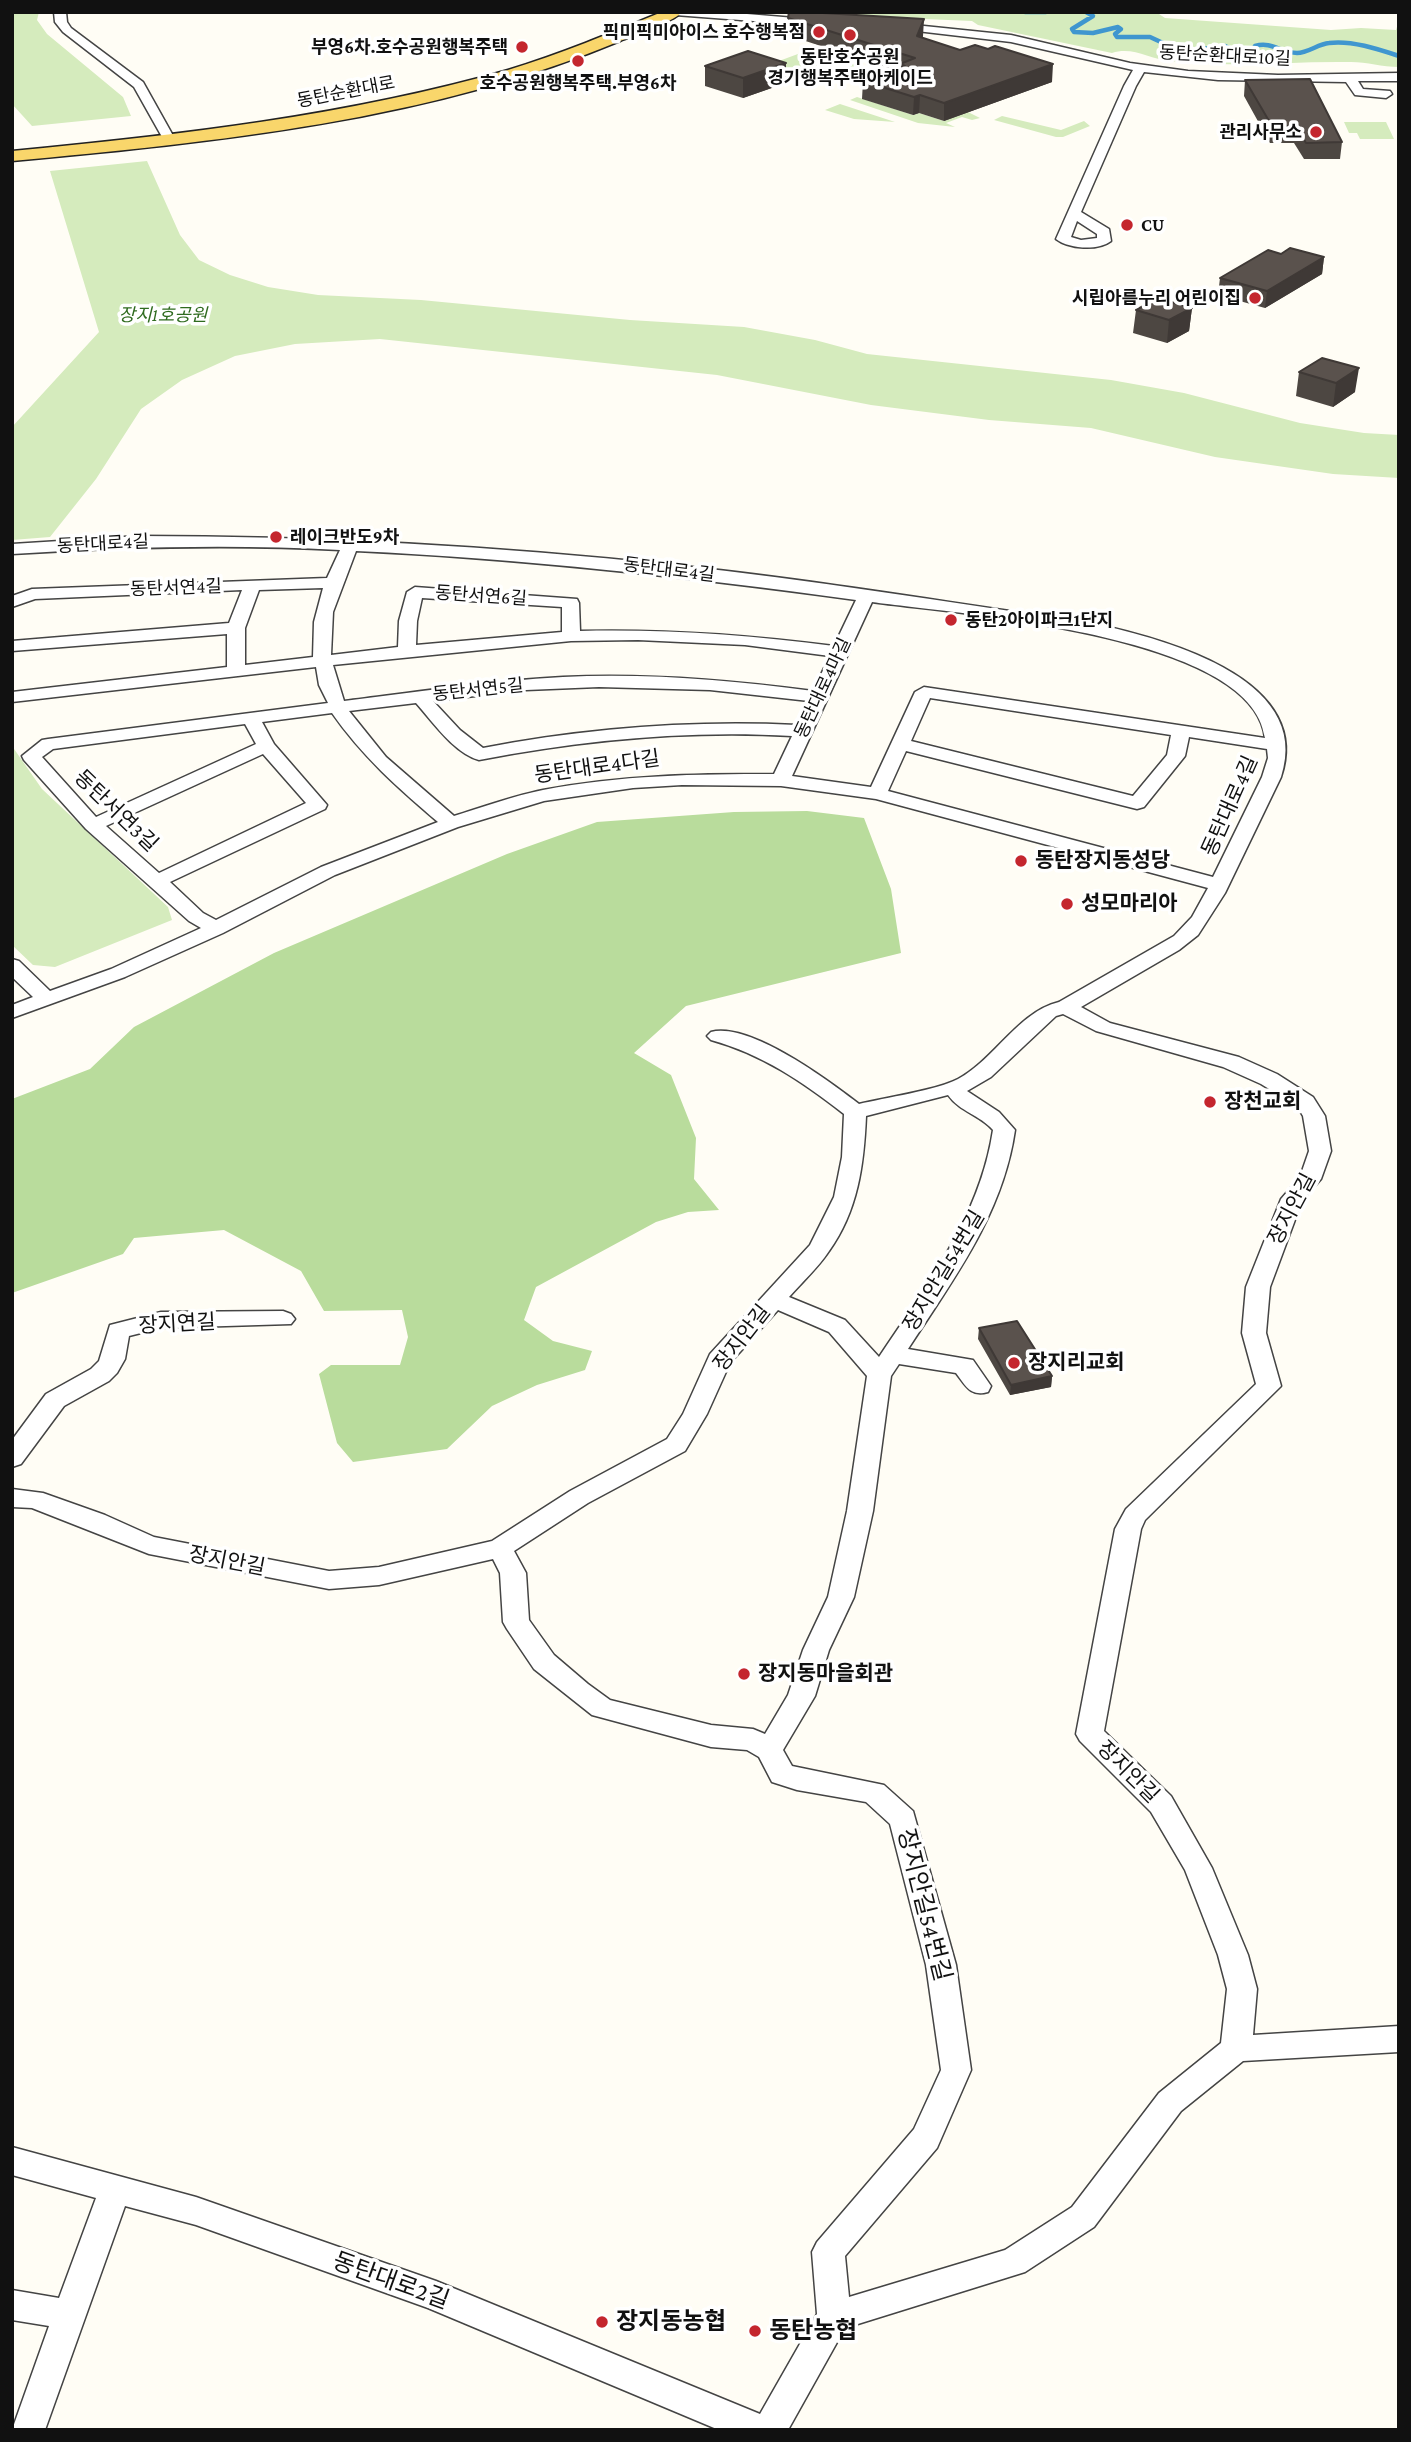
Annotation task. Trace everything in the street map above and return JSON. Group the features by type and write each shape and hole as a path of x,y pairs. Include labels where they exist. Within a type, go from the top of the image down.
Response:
{"main road":[{"name":"동탄순환대로","path":"370,91 496,62 570,37 631,12"},
{"name":"동탄순환대로","path":"12,156 170,141 352,112 477,83 596,46 675,12"},
{"path":"12,141 234,115 227,120 228,128 247,130"},
{"path":"34,154 102,143 101,137 93,133"}],"street":[{"path":"61,12 61,22 67,30 139,85 170,141"},
{"path":"675,12 836,24"},
{"name":"동탄순환대로10길","path":"886,26 953,26 1047,45 1141,69 1214,77 1399,77"},
{"path":"1074,213 1134,75 1141,69"},
{"path":"1349,77 1359,92 1386,94"},
{"name":"동탄대로4길","path":"12,549 153,541 318,542 350,546 488,552 602,562 866,596 1087,627 1154,643 1194,658 1224,674 1245,690 1262,708 1271,723 1277,745 1277,761 1270,781 1256,804 1219,885"},
{"path":"350,546 334,583 323,620 322,661 327,688 344,722 373,756 451,823"},
{"path":"252,585 334,583"},
{"name":"동탄서연4길","path":"12,602 32,594 252,585 236,628 236,671"},
{"name":"동탄서연6길","path":"571,636 571,603 415,592 408,621 407,651 571,636 638,635 745,640 840,652"},
{"name":"동탄대로4마길","path":"781,780 866,596"},
{"path":"12,646 236,628"},
{"path":"12,697 407,651"},
{"name":"동탄서연5길","path":"420,697 526,685 635,681 735,687 819,697"},
{"name":"동탄대로4길","path":"877,794 924,692 1277,745"},
{"name":"동탄서연5길","path":"420,697 454,734 479,754 533,743 626,731 716,727 804,731"},
{"name":"동탄서연3길","path":"251,718 266,746 318,805 157,881 93,825 31,756 48,744 336,707 420,697"},
{"path":"902,744 1137,803 1176,756 1181,730"},
{"path":"93,825 266,746"},
{"name":"동탄대로4다길","path":"12,1012 118,973 216,929 327,871 451,823 542,796 593,787 682,779 781,780 877,794 1219,885"},
{"path":"157,881 196,917 216,929"},
{"path":"718,1035 780,1058 817,1082 855,1112 954,1088 984,1072 1049,1011 1066,1007 1183,939 1206,909 1219,885"},
{"path":"12,965 47,999"},
{"name":"장지안길","path":"1066,1007 1104,1027 1231,1062 1269,1079 1305,1102 1314,1116 1320,1151 1310,1179 1292,1199 1258,1287 1254,1333 1269,1386 1135,1515 1128,1529 1090,1734 1161,1804 1198,1868 1233,1955 1242,1989 1237,2049"},
{"name":"장지안길54번길","path":"834,2316 828,2252 926,2138 956,2070 941,1965 903,1819 874,1793 782,1774 769,1750 801,1696 816,1650 841,1597 860,1511 886,1366 959,1252 984,1206 1000,1157 1004,1130 996,1117 971,1107 954,1088"},
{"name":"장지안길","path":"12,1498 34,1499 96,1521 149,1545 329,1580 379,1576 500,1548 579,1497 676,1444 695,1414 719,1360 820,1248 845,1197 853,1157 855,1112"},
{"path":"774,1298 837,1326 868,1359 886,1366"},
{"name":"장지연길","path":"12,1458 55,1400 100,1375 108,1367 113,1359 118,1331 161,1320 283,1319"},
{"name":"장지안길54번길","path":"886,1366 964,1366 979,1386"},
{"path":"500,1548 513,1573 516,1622 544,1662 578,1691 602,1708 711,1736 754,1740 769,1750"},
{"path":"769,2430 834,2316 1014,2262 1083,2217 1170,2102 1237,2049 1399,2039"},
{"name":"동탄대로2길","path":"12,2161 195,2211 436,2296 759,2430"},
{"path":"28,2430 115,2189"},
{"path":"12,2305 70,2315"}],"green space":[{"path":"12,12 39,12 37,20 47,34 123,97 131,116 32,126 12,104"},
{"path":"758,12 1156,12 1165,18 1331,30 1396,30 1399,20 1399,67 1351,62 1192,63 1162,60 1127,51 1112,53 978,25 972,21"},
{"path":"806,51 863,67 817,84 760,68"},
{"path":"857,97 913,115 919,113 944,121 968,112 980,118 972,120 962,117 946,123 955,127 918,123 850,100"},
{"path":"840,104 895,122 854,119 825,110"},
{"path":"1002,116 1061,130 1084,121 1090,126 1063,137 1056,137 994,120"},
{"path":"1344,122 1386,122 1394,139 1360,139 1357,133 1349,133"},
{"name":"장지1호공원","path":"147,161 180,235 199,260 230,275 268,287 318,295 421,300 630,320 744,327 815,340 867,354 1111,380 1184,393 1300,423 1364,433 1399,435 1399,478 1333,474 1215,457 1091,428 989,420 871,405 717,375 380,339 295,344 235,356 182,380 141,409 96,479 50,537 12,540 12,427 99,332 50,171"},
{"path":"12,746 42,789 168,907 172,920 55,967 33,965 12,945"},
{"path":"807,811 864,818 891,889 901,953 686,1006 634,1053 671,1075 696,1138 694,1179 719,1210 688,1212 656,1222 536,1287 524,1320 553,1341 592,1351 585,1370 537,1385 492,1406 447,1449 353,1462 337,1443 319,1374 331,1365 400,1365 408,1337 402,1310 324,1311 301,1271 224,1230 134,1238 123,1254 12,1293 12,1099 90,1069 134,1027 274,953 507,854 597,822 734,812"}],"building":[{"path":"789,12 924,19 917,36 960,50 975,45 988,49 995,46 1053,64 944,103 863,81 905,66 900,64 915,58 788,18"},
{"path":"748,51 786,63 743,78 705,66"},
{"path":"1310,79 1342,142 1306,143 1296,126 1272,126 1245,80"},
{"path":"1290,248 1324,257 1267,291 1220,278 1268,250 1281,254"},
{"path":"1158,298 1192,308 1169,320 1136,310"},
{"path":"1322,358 1359,368 1336,383 1299,372"},
{"name":"장지리교회","path":"1017,1321 1052,1376 1011,1385 979,1328"}],"waterway":[{"path":"1025,12 1046,12"},
{"path":"1086,12 1093,16 1072,29 1074,32 1093,33 1118,27 1121,29 1115,34 1117,37 1150,37 1176,49 1188,51 1225,46 1241,54 1251,54 1255,46 1261,45 1297,53 1337,42 1399,56"}],"place":[{"name":"픽미픽미아이스 호수행복점","path":"819,32"},
{"name":"동탄호수공원 경기행복주택아케이드","path":"850,35"},
{"name":"부영6차.호수공원행복주택","path":"522,47"},
{"name":"호수공원행복주택.부영6차","path":"578,61"},
{"name":"관리사무소","path":"1316,132"},
{"name":"CU","path":"1127,225"},
{"name":"시립아름누리 어린이집","path":"1255,298"},
{"name":"레이크반도9차","path":"276,537"},
{"name":"동탄2아이파크1단지","path":"951,620"},
{"name":"동탄장지동성당","path":"1021,861"},
{"name":"성모마리아","path":"1067,904"},
{"name":"장천교회","path":"1210,1102"},
{"name":"장지리교회","path":"1014,1363"},
{"name":"장지동마을회관","path":"744,1674"},
{"name":"장지동농협","path":"602,2322"},
{"name":"동탄농협","path":"755,2331"}]}
